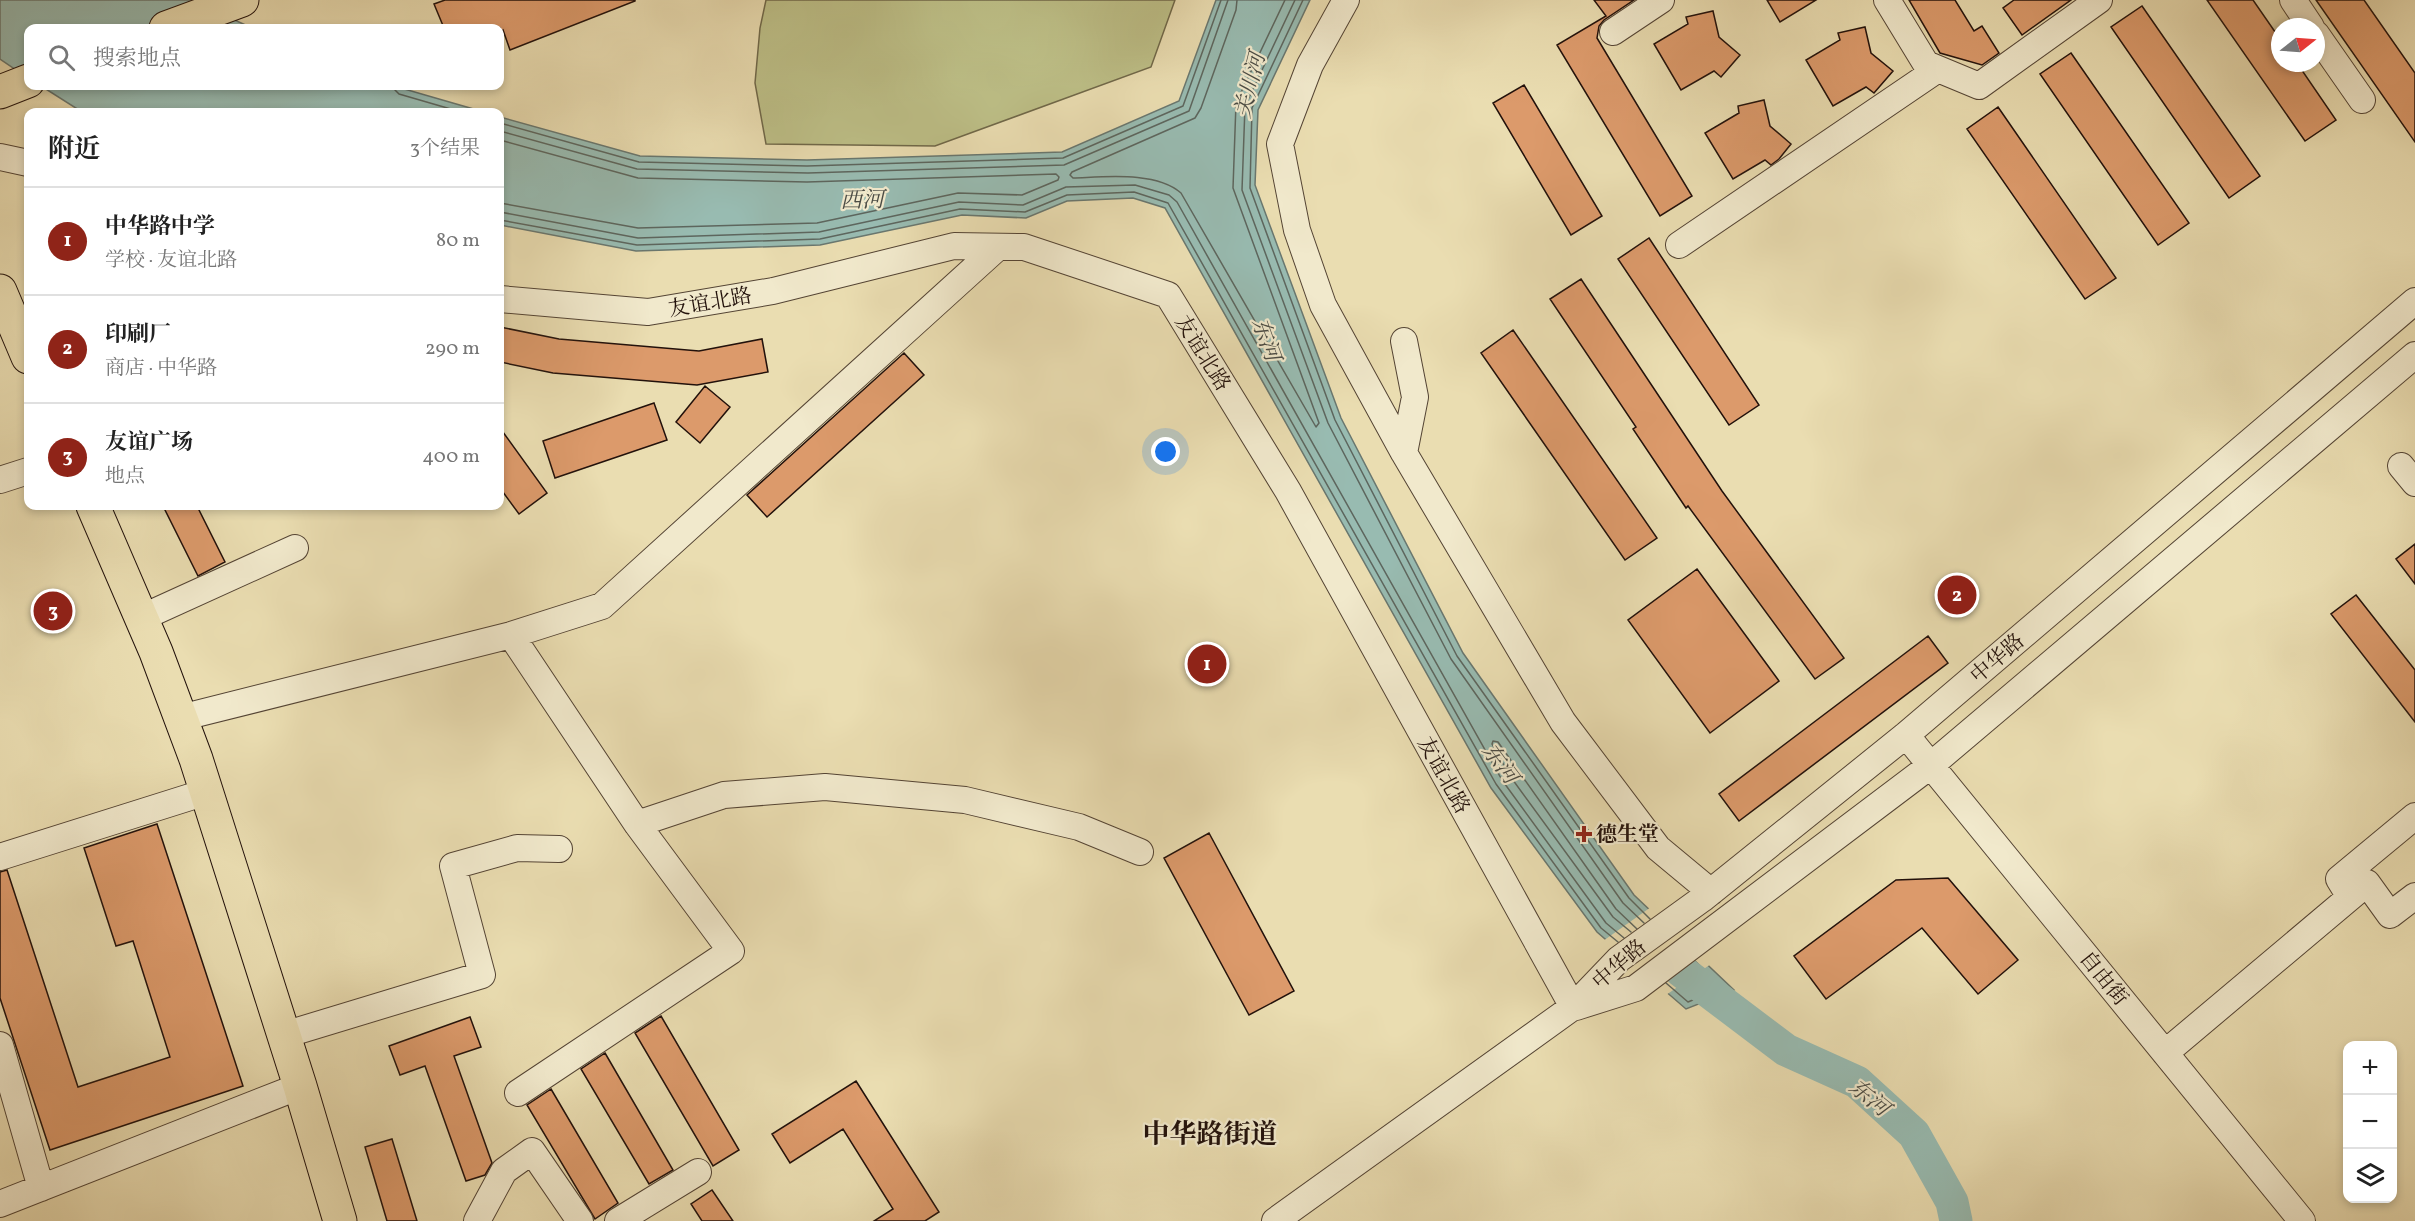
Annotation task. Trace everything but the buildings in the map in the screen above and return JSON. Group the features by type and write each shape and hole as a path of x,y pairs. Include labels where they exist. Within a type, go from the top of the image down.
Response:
{"main road":[{"path":"177,24 230,4"},
{"path":"0,92 24,83"},
{"path":"0,291 24,348"},
{"path":"95,510 141,618 206,792 300,1086 340,1221"}],"street":[{"path":"1346,0 1310,65 1280,144 1297,230 1323,306 1404,453 1563,722 1658,848 1706,896"},
{"path":"1613,32 1661,0"},
{"path":"1887,0 1926,64 1979,86 2099,0"},
{"path":"2293,0 2305,18"},
{"path":"2325,47 2362,100"},
{"path":"1678,245 1938,69"},
{"path":"0,157 24,162"},
{"name":"友谊北路","path":"504,299 648,312 773,291 954,246 1024,247 1168,296 1288,491 1573,1008"},
{"path":"180,718 511,635 602,606 998,247"},
{"name":"中华路","path":"1275,1221 1573,1008 1618,959 1706,896 1906,735 2415,301"},
{"path":"1404,341 1415,397 1404,453"},
{"name":"中华路","path":"1573,1008 1636,988 1930,766 2415,355"},
{"path":"0,480 24,472"},
{"path":"141,618 295,548"},
{"path":"511,635 637,824 731,951 518,1093"},
{"name":"自由街","path":"1906,735 2302,1221"},
{"path":"637,824 724,795 825,787 965,800 1079,827 1140,852"},
{"path":"0,857 206,792"},
{"path":"2350,897 2339,879 2415,816"},
{"path":"284,1035 482,975 453,866 517,848 559,849"},
{"path":"2165,1053 2367,883 2390,915 2415,896"},
{"path":"0,1046 41,1188"},
{"path":"0,1204 300,1086"},
{"path":"477,1221 504,1171 532,1151 580,1221"},
{"path":"618,1221 698,1172"}],"green space":[{"path":"766,0 1175,0 1151,67 935,146 766,144 755,83 760,28"}],"water":[{"path":"0,0 191,0 243,24 24,24 24,75 0,59"},
{"path":"1216,0 1310,0 1258,110 1255,185 1341,418 1463,653 1634,895 1734,990 1686,1009 1597,932 1491,788 1165,208 1133,198 1067,201 1026,218 962,215 820,245 636,251 504,226 504,118 640,156 807,160 1062,152 1179,101"},
{"path":"47,90 408,90 470,108 76,108"}],"pier":[{"path":"1651,907 1711,964 1666,995 1603,941"}],"waterway":[{"name":"东河","path":"1680,970 1786,1050 1857,1082 1914,1134 1952,1202 1956,1221"}],"place":[{"name":"印刷厂","path":"1957,595"},
{"name":"友谊广场","path":"53,611"},
{"name":"中华路中学","path":"1207,664"},
{"name":"德生堂","path":"1584,834"}],"district":[{"name":"中华路街道","path":"1210,1134"}],"water label":[{"name":"关川河","path":"1249,85"},
{"name":"西河","path":"862,199"}]}
